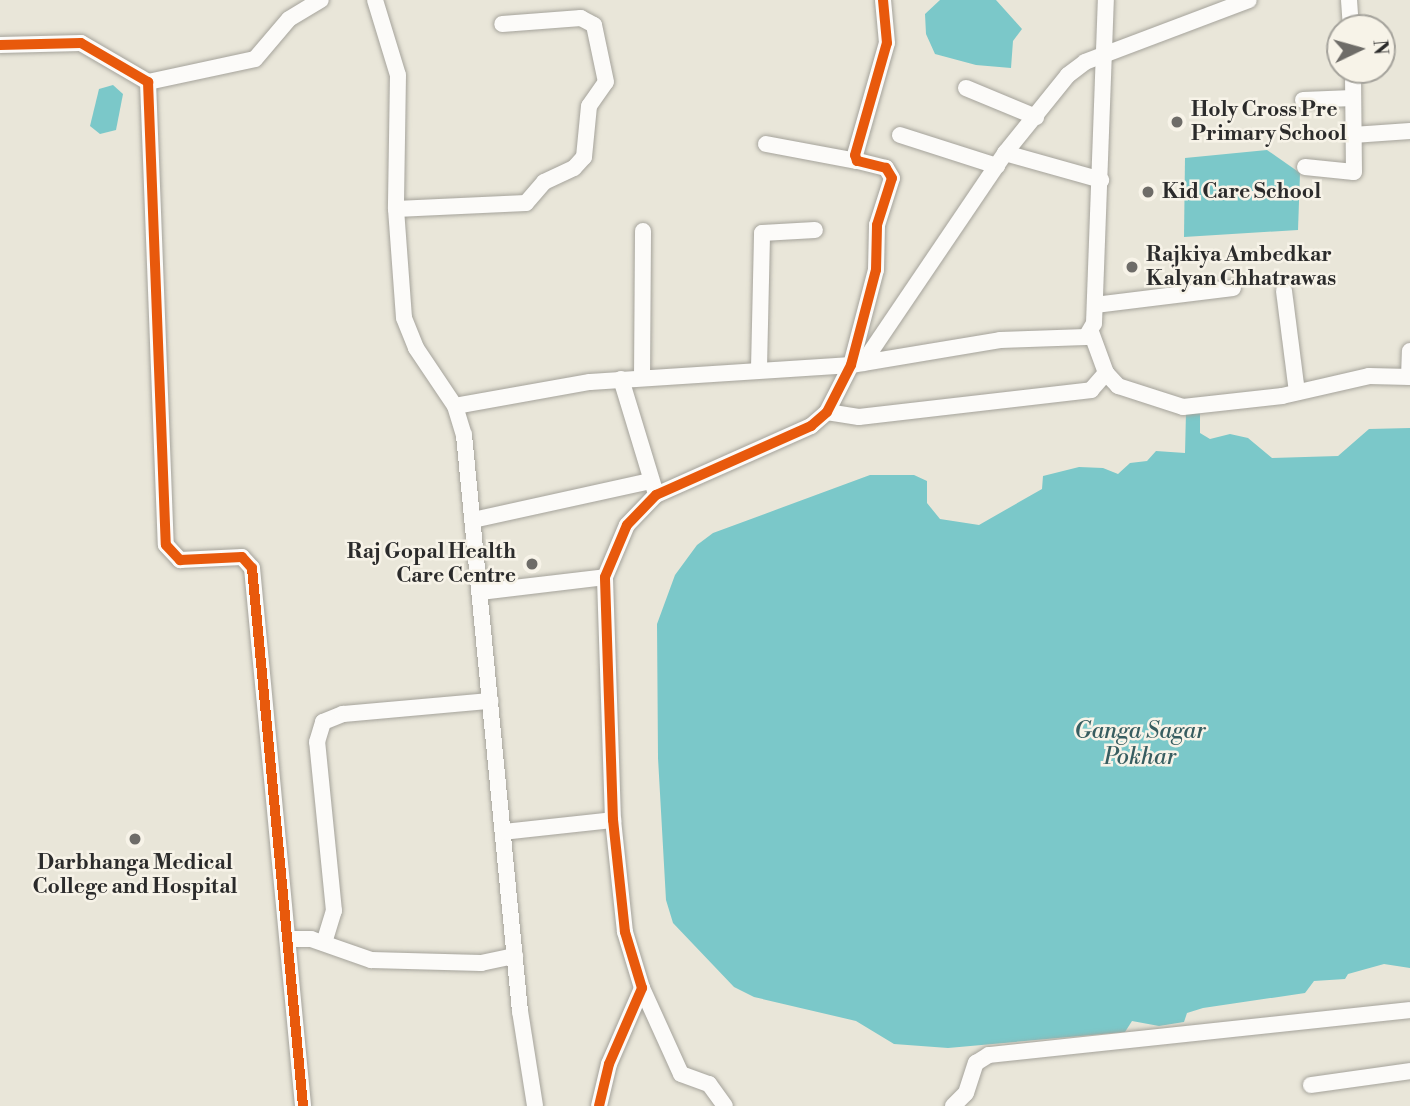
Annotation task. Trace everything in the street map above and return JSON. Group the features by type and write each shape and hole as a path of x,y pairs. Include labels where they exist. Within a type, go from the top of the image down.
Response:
{"street":[{"path":"0,46 80,43 148,82 255,59 289,19 321,0"},
{"path":"375,0 398,75 396,209 404,318 416,348 455,406 464,435 515,957 535,1106"},
{"path":"857,161 855,148 887,43 883,0"},
{"path":"1106,0 1101,180 1095,305 1091,332 1106,373 1132,394 1184,407 1297,392 1369,376 1409,377 1410,351"},
{"path":"473,520 653,488 789,438 827,412 857,364 1001,159 1068,75 1105,55 1249,0"},
{"path":"396,209 526,202 544,182 574,168 584,157 589,106 606,82 594,25 581,19 502,24"},
{"path":"148,82 166,545 180,560 242,557 252,568 303,1106"},
{"path":"1305,167 1354,172 1353,84"},
{"path":"966,88 1035,117"},
{"path":"1303,100 1353,98"},
{"path":"1353,135 1410,131"},
{"path":"900,135 1101,180"},
{"path":"766,144 886,168 892,178 877,225 876,270 857,364"},
{"path":"759,368 762,233 815,230"},
{"path":"642,377 643,231"},
{"path":"1095,305 1233,288"},
{"path":"1284,291 1297,392"},
{"path":"455,406 621,379 759,368 857,364 1000,340 1078,340 1091,332"},
{"path":"827,412 859,418 1091,390 1106,373"},
{"path":"621,379 653,488"},
{"path":"653,488 627,525 605,577 613,820 625,932 642,988 681,1073 709,1084 724,1106"},
{"path":"480,592 605,577"},
{"path":"324,943 334,911 317,743 323,722 343,713 490,701"},
{"path":"503,832 613,820"},
{"path":"288,939 324,943 371,960 481,963 515,957"},
{"path":"599,1106 609,1063 642,988"},
{"path":"953,1106 966,1093 976,1063 989,1055 1410,1014"},
{"path":"1311,1085 1410,1071"}],"water":[{"path":"940,0 996,0 1022,29 1013,41 1011,68 976,65 935,54 926,34 925,14"},
{"path":"113,85 123,94 116,130 100,134 90,126 99,89"},
{"path":"1267,150 1300,173 1298,230 1184,237 1185,158"},
{"name":"Ganga Sagar Pokhar","path":"1200,411 1200,433 1210,439 1230,434 1248,438 1272,458 1338,456 1369,429 1410,428 1410,968 1384,964 1348,974 1345,979 1314,981 1305,993 1203,1008 1187,1013 1184,1022 1159,1026 1132,1021 1125,1032 948,1048 894,1044 856,1021 754,997 734,987 673,923 666,900 658,758 657,624 675,575 697,545 713,533 870,475 914,475 927,481 927,503 940,519 979,525 1042,489 1043,476 1079,467 1103,468 1118,474 1130,463 1147,461 1156,451 1185,453 1186,412"}],"cycle path":[{"path":"599,1106 609,1064 642,988 625,932 613,820 605,577 627,525 656,495 811,426 827,412 851,365 876,270 877,225 892,178 886,168 857,161 855,155 887,43 883,0"},
{"path":"0,45 81,43 148,82 166,545 180,560 242,557 252,568 303,1106"}],"place":[{"name":"Holy Cross Pre Primary School","path":"1177,122"},
{"name":"Kid Care School","path":"1148,192"},
{"name":"Rajkiya Ambedkar Kalyan Chhatrawas","path":"1132,267"},
{"name":"Raj Gopal Health Care Centre","path":"532,564"},
{"name":"Darbhanga Medical College and Hospital","path":"135,839"}]}
